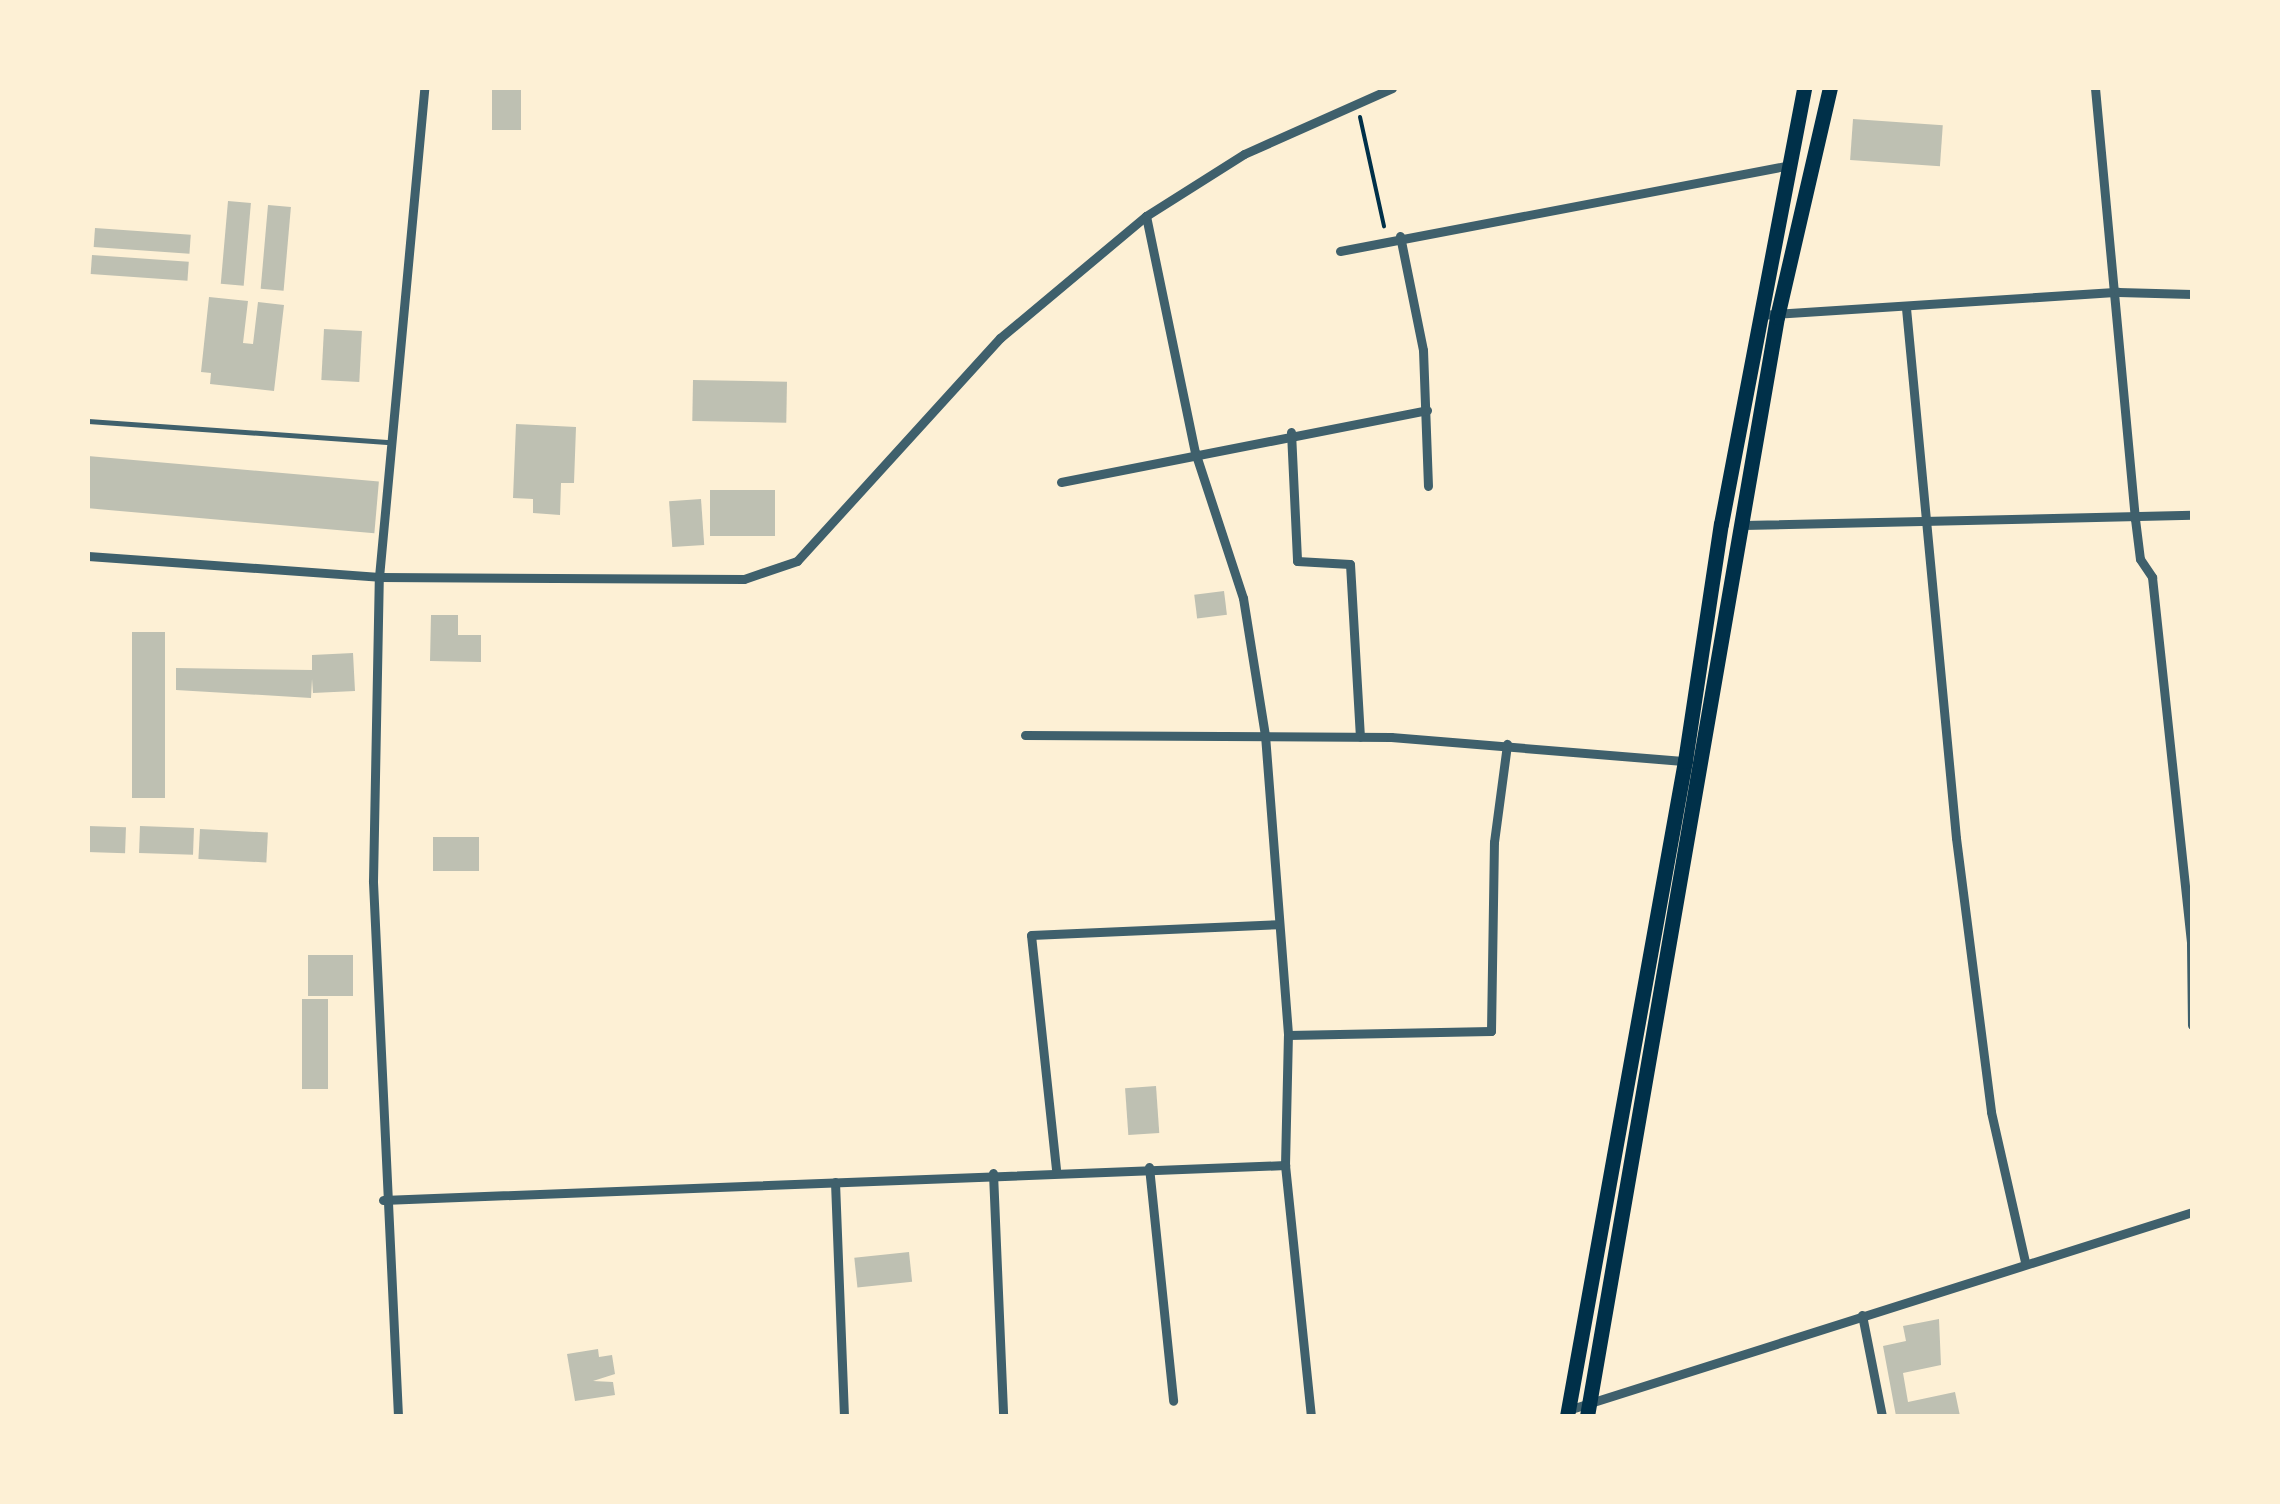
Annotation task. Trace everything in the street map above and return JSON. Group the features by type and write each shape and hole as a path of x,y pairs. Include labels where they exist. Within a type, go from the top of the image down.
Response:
{"highway":[{"path":"1568,1413 1685,760 1759,316 1804,88"},
{"path":"1588,1411 1778,317 1830,88"},
{"path":"1714,578 1733,581"}],"street":[{"path":"396,1414 383,1200 373,881 379,576 424,88"},
{"path":"88,556 379,576 744,578 802,559 1000,338 1146,216 1244,154 1355,93 1392,88"},
{"path":"2095,88 2118,292 2135,519 2140,559 2152,577 2191,944 2192,1026"},
{"path":"1340,251 1400,236 1787,166"},
{"path":"1146,216 1194,452 1243,598 1265,735 1288,1035 1285,1164 1311,1416"},
{"path":"1400,236 1424,350 1428,486"},
{"path":"1759,316 2118,292 2192,294"},
{"path":"1906,308 1956,838 1986,1073 2025,1262"},
{"path":"1061,482 1292,432 1427,410"},
{"path":"1292,432 1296,561 1350,564 1360,737"},
{"path":"1742,525 2192,515"},
{"path":"1025,735 1265,735 1506,744 1685,760 1700,771"},
{"path":"1288,1035 1491,1031 1494,842 1506,744"},
{"path":"1056,1169 1031,935 1280,924"},
{"path":"383,1200 1056,1169 1285,1164"},
{"path":"1149,1167 1173,1401"},
{"path":"993,1173 1003,1416"},
{"path":"835,1182 844,1416"},
{"path":"1568,1413 1588,1411 1862,1315 2192,1212"},
{"path":"1862,1315 1882,1416"}],"lane":[{"path":"88,420 390,442"}],"path":[{"path":"1355,93 1387,240"}],"building":[{"path":"492,88 521,88 521,130 492,130"},
{"path":"1853,119 1943,125 1940,166 1850,160"},
{"path":"228,201 251,203 244,286 221,284"},
{"path":"268,205 291,207 284,291 261,289"},
{"path":"95,228 191,235 189,254 94,247"},
{"path":"92,255 189,262 187,281 91,274"},
{"path":"209,297 248,301 243,343 253,344 258,302 284,305 274,391 210,384 211,373 201,372"},
{"path":"324,329 362,331 359,382 321,380"},
{"path":"693,380 787,382 786,423 692,421"},
{"path":"516,424 576,427 574,483 561,483 560,515 533,513 533,499 513,498"},
{"path":"88,456 379,481 374,533 88,508"},
{"path":"710,490 775,490 775,536 710,536"},
{"path":"701,499 704,545 672,547 669,501"},
{"path":"1224,591 1227,615 1197,618 1194,595"},
{"path":"431,615 458,615 458,635 481,635 481,662 430,661"},
{"path":"132,632 165,632 165,798 132,798"},
{"path":"353,653 355,691 313,693 312,679 311,698 176,690 176,668 312,670 312,655"},
{"path":"88,826 126,827 125,853 88,852"},
{"path":"140,826 194,828 193,855 139,853"},
{"path":"200,829 268,833 266,863 198,859"},
{"path":"433,837 479,837 479,871 433,871"},
{"path":"308,955 353,955 353,996 308,996"},
{"path":"302,999 328,999 328,1089 302,1089"},
{"path":"1156,1086 1159,1133 1128,1135 1125,1088"},
{"path":"909,1252 912,1282 857,1288 854,1258"},
{"path":"1939,1319 1941,1365 1903,1373 1908,1402 1955,1392 1960,1416 1896,1416 1883,1346 1906,1341 1903,1326"},
{"path":"598,1349 599,1357 612,1355 615,1374 593,1381 613,1382 615,1395 575,1401 567,1354"}]}
